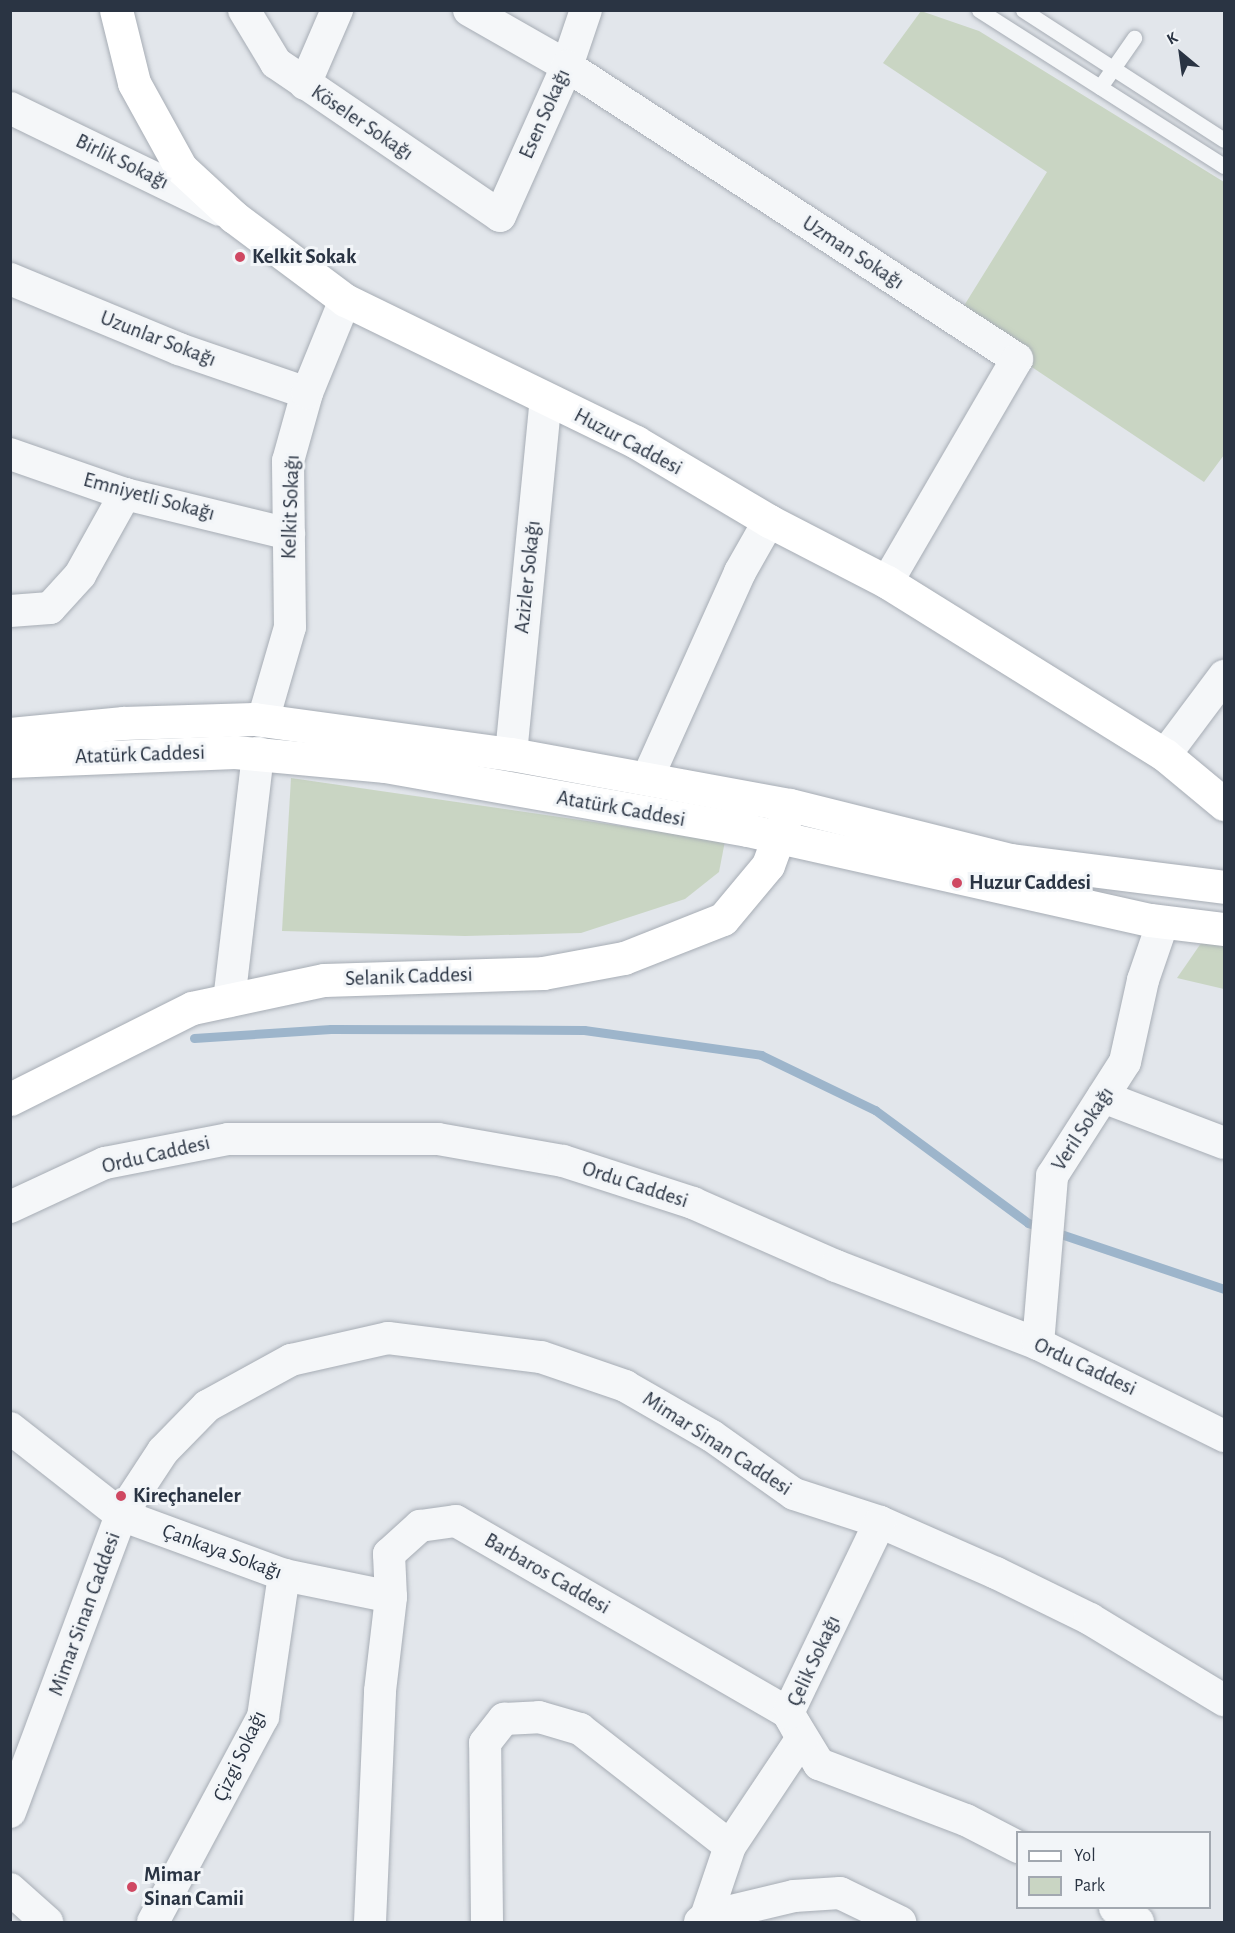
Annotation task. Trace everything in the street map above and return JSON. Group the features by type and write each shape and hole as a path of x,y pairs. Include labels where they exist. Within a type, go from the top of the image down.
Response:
{"main road":[{"name":"Huzur Caddesi","path":"116,10 134,83 181,168 234,217 345,300 636,442 769,521 887,582 1165,755 1224,804"},
{"name":"Atatürk Caddesi","path":"10,734 123,723 263,720 511,754 790,805 1011,860 1224,887"},
{"path":"258,753 263,720"},
{"name":"Atatürk Caddesi","path":"10,761 109,754 258,753 385,766 779,838 1163,922 1224,929"},
{"name":"Selanik Caddesi","path":"10,1099 192,1008 324,980 543,973 624,958 723,919 768,865 790,805"}],"street":[{"name":"Köseler Sokağı","path":"244,10 276,63 500,216"},
{"path":"305,84 337,10"},
{"name":"Uzman Sokağı","path":"470,10 567,66 1017,359 887,582"},
{"name":"Esen Sokağı","path":"500,216 567,66 586,10"},
{"name":"Birlik Sokağı","path":"10,108 234,217"},
{"name":"Uzunlar Sokağı","path":"10,279 179,349 307,393"},
{"name":"Kelkit Sokağı","path":"263,720 290,627 288,461 307,393 345,300"},
{"name":"Azizler Sokağı","path":"511,754 546,399"},
{"name":"Emniyetli Sokağı","path":"10,454 125,494 289,534"},
{"path":"10,611 50,608 80,575 125,494"},
{"path":"647,779 740,572 769,521"},
{"path":"1165,755 1224,676"},
{"path":"229,1001 258,753"},
{"name":"Veril Sokağı","path":"1038,1344 1042,1264 1052,1176 1125,1062 1143,980 1163,922"},
{"path":"1103,1097 1224,1143"},
{"name":"Ordu Caddesi","path":"10,1207 105,1164 228,1139 438,1139 563,1161 693,1203 836,1266 1038,1344 1224,1436"},
{"name":"Mimar Sinan Caddesi","path":"10,1812 121,1515 164,1451 207,1406 291,1360 388,1338 541,1357 625,1386 712,1436 794,1494 880,1522 1089,1619 1224,1700"},
{"name":"Çankaya Sokağı","path":"10,1428 121,1515 284,1575 391,1597"},
{"name":"Barbaros Caddesi","path":"370,1923 378,1726 391,1597 389,1554 420,1526 456,1521 788,1713 819,1764 966,1820 1016,1846"},
{"name":"Çelik Sokağı","path":"703,1920 730,1846 802,1738 788,1713 880,1522"},
{"name":"Çizgi Sokağı","path":"153,1923 263,1717 284,1575"},
{"path":"487,1923 485,1743 504,1719 539,1718 580,1729 730,1846"},
{"path":"10,1889 47,1923"},
{"path":"703,1920 794,1896 840,1893 900,1923"},
{"path":"1117,1909 1138,1923"}],"lane":[{"path":"979,10 1224,166"},
{"path":"1023,10 1224,140"},
{"path":"1100,87 1134,38"}],"green space":[{"path":"921,11 979,31 1224,182 1224,455 1204,482 957,317 1047,172 883,63"},
{"path":"291,778 725,841 719,872 685,899 581,933 465,936 282,931"},
{"path":"1206,936 1224,938 1224,989 1177,978"}],"waterway":[{"path":"194,1038 331,1029 584,1030 761,1055 875,1110 1028,1223 1224,1289"}],"place":[{"name":"Kelkit Sokak","path":"240,257"},
{"name":"Huzur Caddesi","path":"957,883"},
{"name":"Kireçhaneler","path":"121,1496"},
{"name":"Mimar Sinan Camii","path":"132,1887"}]}
